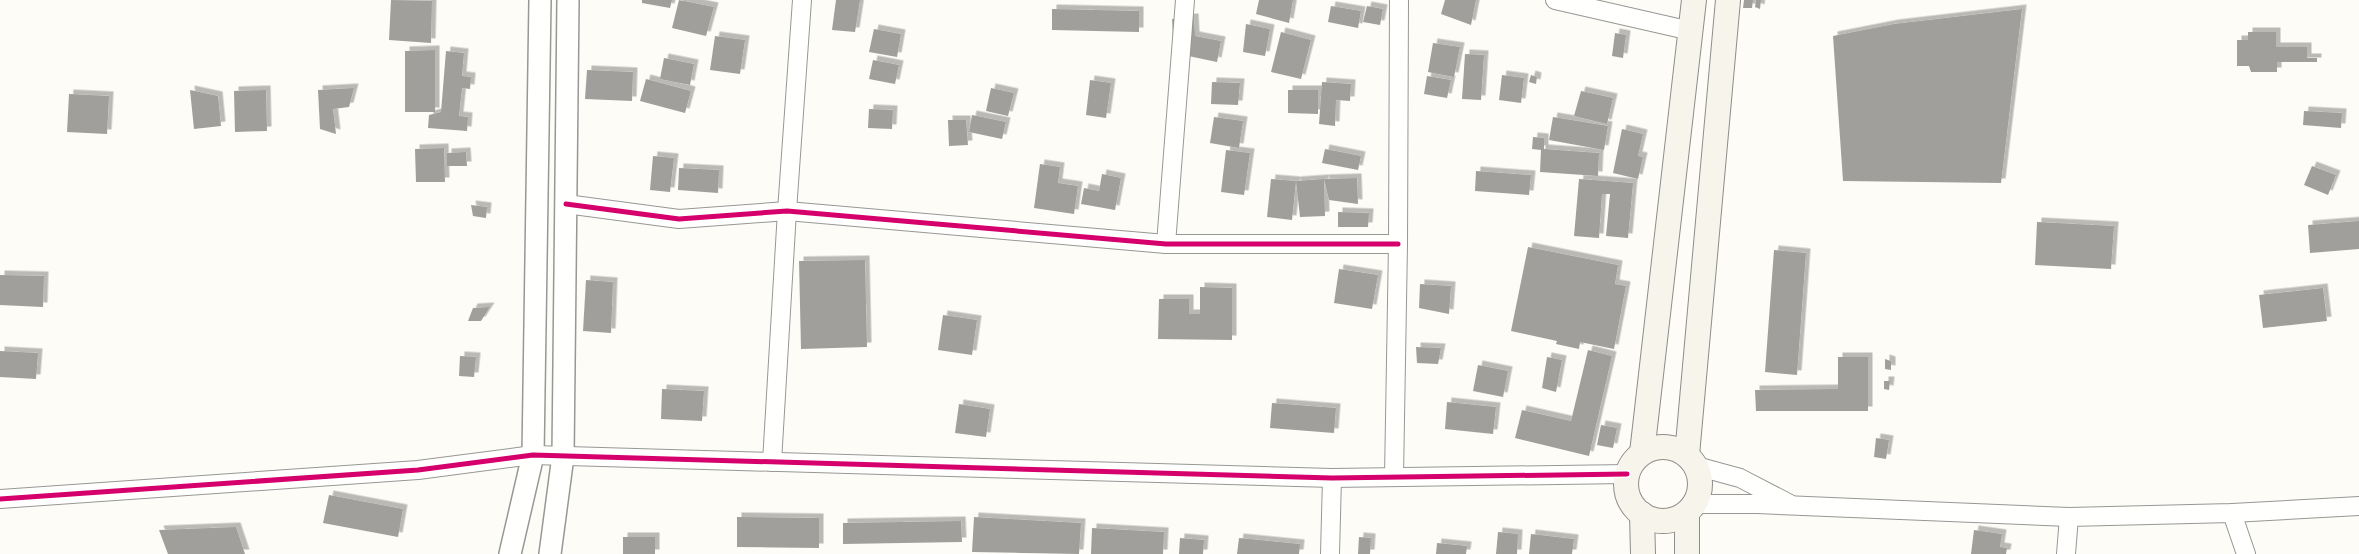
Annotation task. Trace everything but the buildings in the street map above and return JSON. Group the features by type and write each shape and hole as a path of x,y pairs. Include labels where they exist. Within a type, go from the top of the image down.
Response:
{"main road":[{"path":"1642,453 1694,0"},
{"path":"1687,554 1691,509 1700,492 1700,478 1692,460 1728,0"},
{"path":"1691,509 1672,520 1656,520 1642,514 1628,496 1626,485 1627,474 1633,462 1642,453 1654,448 1665,446 1677,449 1692,460"},
{"path":"1642,514 1643,554"}],"street":[{"path":"510,554 533,455 540,0"},
{"path":"550,554 563,456 568,0"},
{"path":"772,462 802,0"},
{"path":"1166,244 1185,0"},
{"path":"1394,477 1398,244 1399,0"},
{"path":"1556,0 1691,31"},
{"path":"566,204 679,219 787,211 1166,244 1398,244"},
{"path":"0,499 418,470 533,455 1332,478 1627,474"},
{"path":"1692,460 1740,478 1795,506"},
{"path":"1330,554 1332,478"},
{"path":"1691,509 1795,506 2069,517 2232,513 2359,506"},
{"path":"2232,513 2246,554"},
{"path":"2066,554 2069,517"}],"cycle path":[{"path":"566,204 679,219 787,211 1166,244 1398,244"},
{"path":"0,499 418,470 533,455 1332,478 1627,474"}]}
